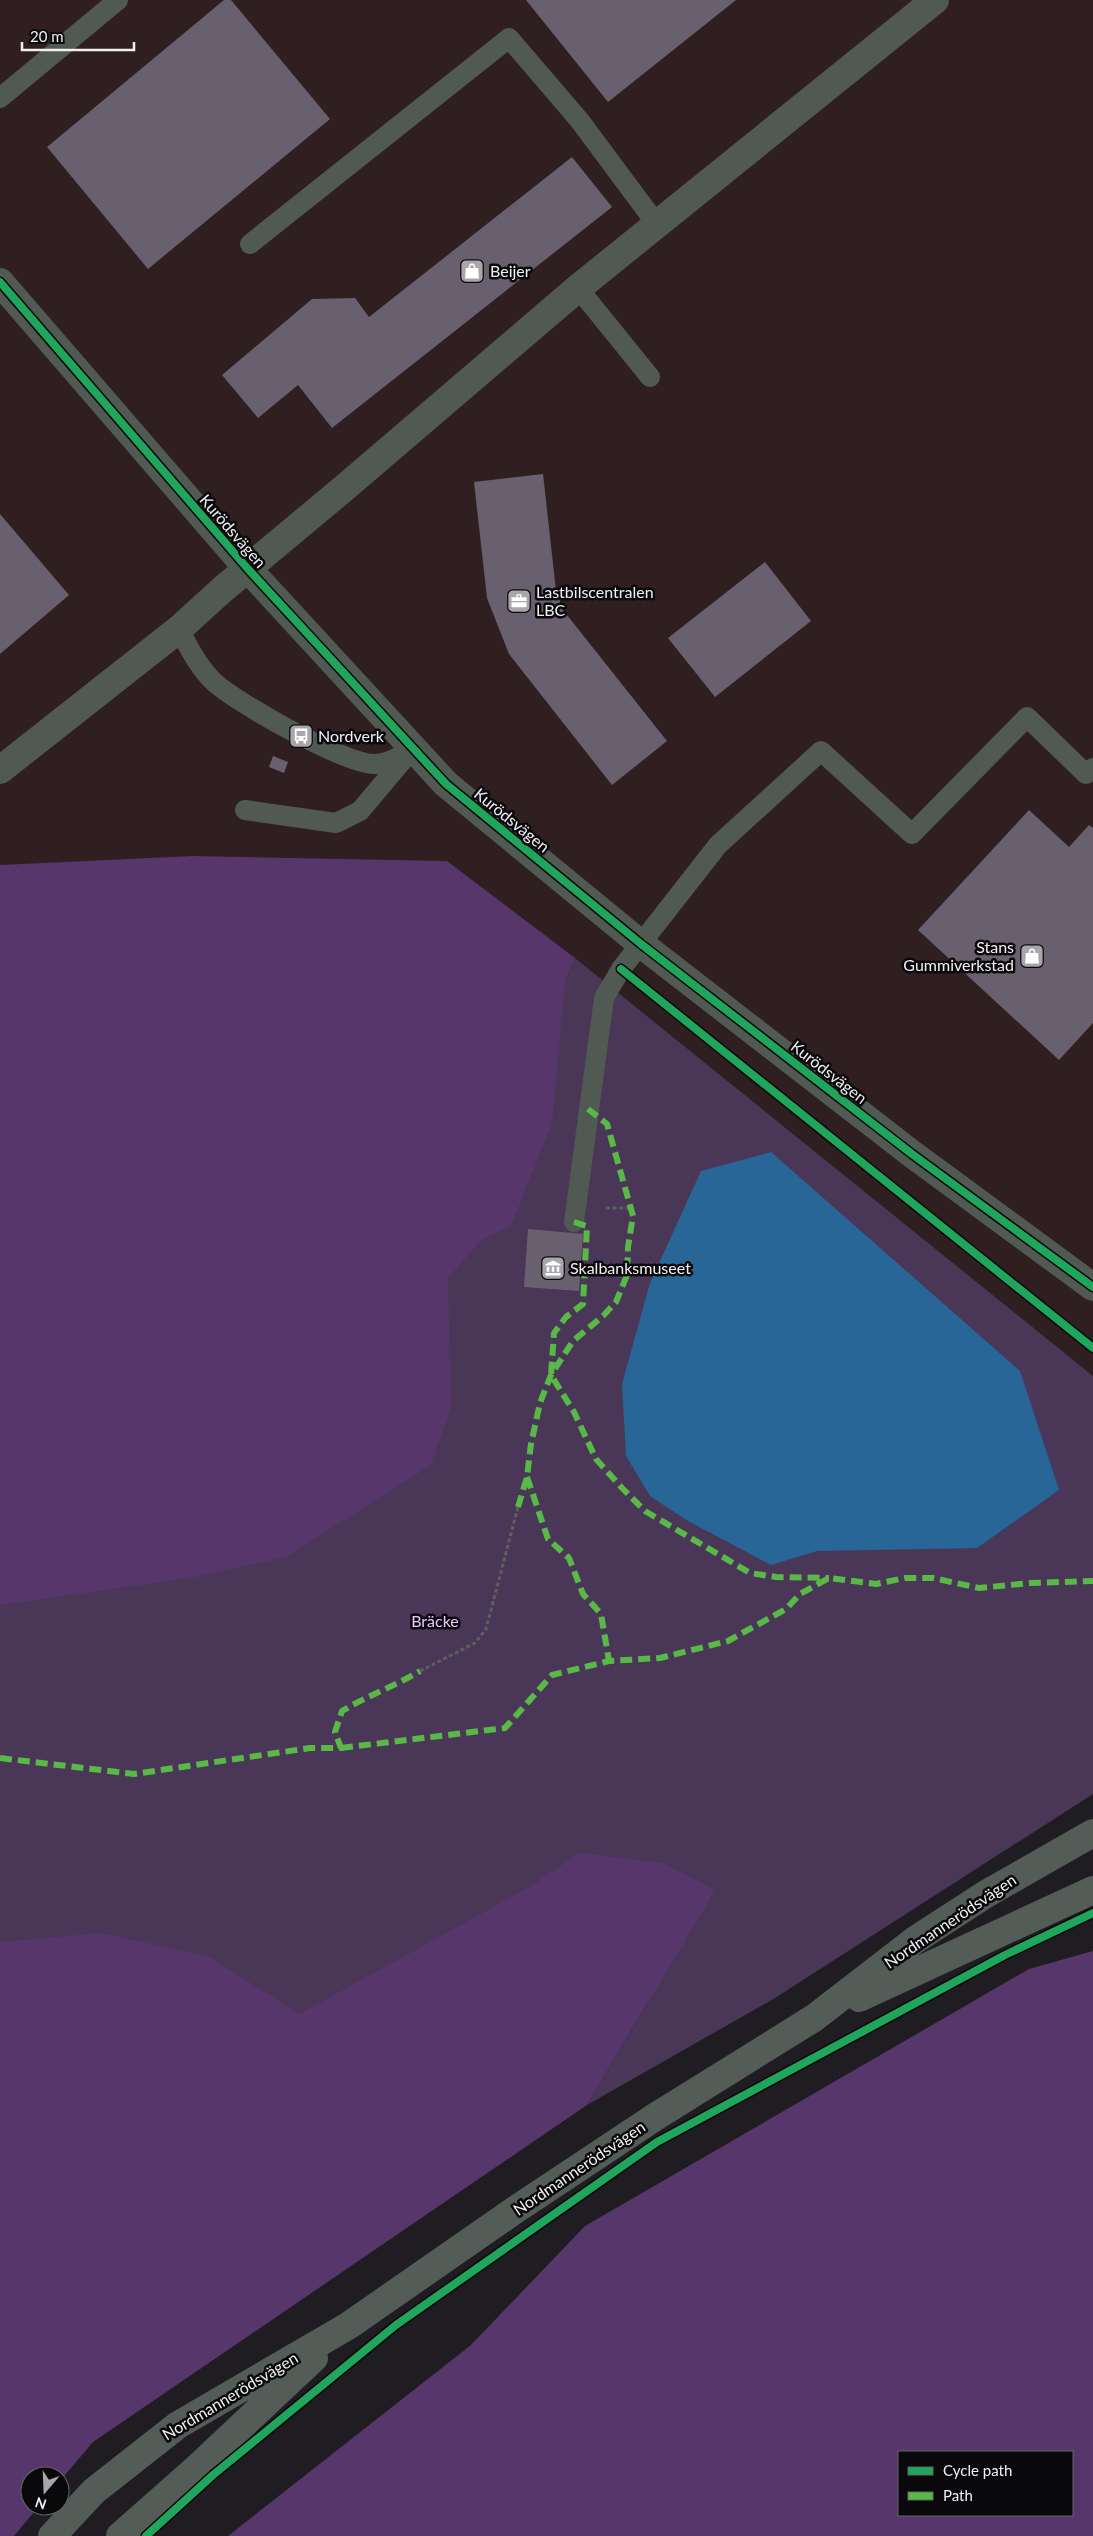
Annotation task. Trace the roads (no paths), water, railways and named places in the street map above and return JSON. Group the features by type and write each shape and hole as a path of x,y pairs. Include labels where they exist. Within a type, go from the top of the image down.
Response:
{"main road":[{"name":"Nordmannerödsvägen","path":"52,2536 94,2491 178,2424 348,2326 515,2210 655,2117 814,2018 915,1940 986,1894 1093,1833"},
{"name":"Nordmannerödsvägen","path":"814,2018 1093,1890"},
{"name":"Nordmannerödsvägen","path":"120,2536 198,2467 348,2326"}],"street":[{"path":"0,770 179,629 578,288 658,226 935,0"},
{"name":"Kurödsvägen","path":"0,282 248,569 446,784 641,944 912,1154 1093,1287"}],"lane":[{"path":"0,98 118,0"},
{"path":"250,244 509,38 580,121 658,226"},
{"path":"578,288 650,377"},
{"path":"179,629 194,658 215,682 266,716 307,738 343,755 373,764 393,760 412,748"},
{"path":"574,1222 574,1205 604,998 620,969 718,845 821,751 912,834 1027,717 1086,774 1093,768"},
{"path":"245,810 336,823 360,811 412,748"}],"water":[{"path":"771,1152 1020,1371 1059,1490 977,1548 817,1551 771,1565 688,1521 650,1496 626,1456 622,1384 650,1283 701,1171"}],"place":[{"name":"Beijer","path":"472,271"},
{"name":"Lastbilscentralen LBC","path":"519,601"},
{"name":"Nordverk","path":"301,736"},
{"name":"Stans Gummiverkstad","path":"1032,956"},
{"name":"Skalbanksmuseet","path":"553,1268"}],"park label":[{"name":"Bräcke","path":"435,1621"}]}
